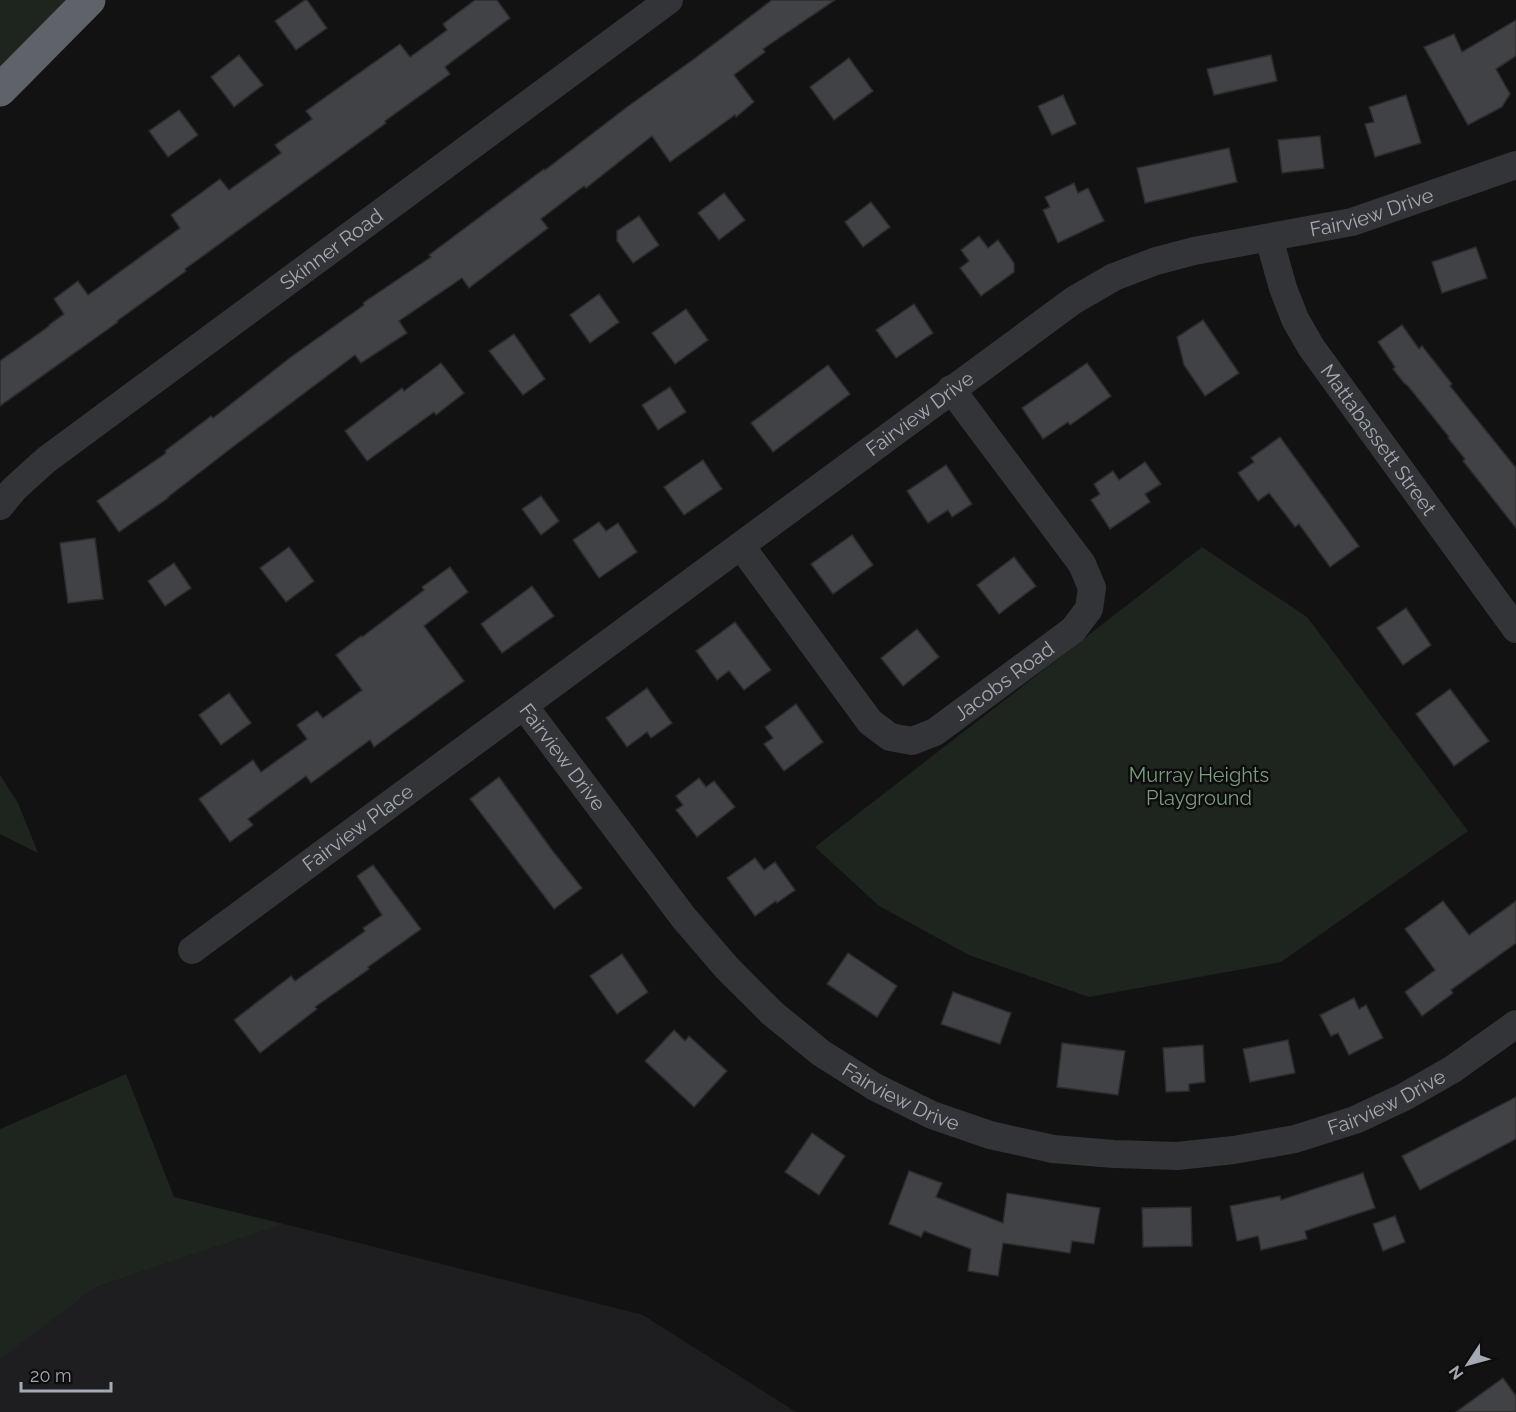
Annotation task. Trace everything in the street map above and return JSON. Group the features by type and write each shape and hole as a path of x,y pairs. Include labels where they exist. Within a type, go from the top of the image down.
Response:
{"highway":[{"path":"0,90 89,0"}],"street":[{"name":"Skinner Road","path":"0,506 14,489 45,460 669,0"},
{"name":"Fairview Drive","path":"1516,165 1352,222 1194,251 1155,261 1114,277 1074,300 951,389 524,706 684,918 726,968 772,1012 821,1053 875,1087 932,1115 990,1136 1053,1149 1177,1156 1234,1150 1295,1139 1355,1120 1404,1097 1452,1069 1516,1024"},
{"name":"Mattabassett Street","path":"1269,238 1283,288 1295,319 1311,347 1516,629"},
{"name":"Jacobs Road","path":"741,546 870,722 890,737 912,741 935,732 1073,630 1089,609 1092,588 1082,564 951,389"},
{"name":"Fairview Place","path":"192,950 524,706"}],"shaded area":[{"path":"284,1224 643,1315 796,1412 0,1412 0,1358 96,1287"}],"green space":[{"path":"0,0 68,0 0,69"},
{"name":"Murray Heights Playground","path":"1202,547 1307,617 1468,831 1281,962 1089,997 969,955 879,906 815,847"},
{"path":"0,775 18,803 38,853 0,834"},
{"path":"126,1074 174,1197 284,1224 96,1287 0,1359 0,1129"}],"building":[{"path":"305,0 327,28 296,50 275,21"},
{"path":"475,0 497,0 510,18 445,67 450,74 185,269 186,271 118,322 0,406 0,361 64,314 54,299 78,281 88,295 180,228 171,215 220,179 229,190 281,153 275,145 312,119 306,111 400,44 410,57 447,30 443,24"},
{"path":"772,0 835,0 763,49 765,52 734,75 754,102 736,117 735,115 670,162 652,136 586,188 584,186 541,219 548,228 469,288 462,278 399,321 407,333 361,363 355,355 168,498 119,532 97,501 166,453 165,451 211,416 213,418 291,357 364,305 363,303 431,257 429,255"},
{"path":"1516,20 1516,56 1496,69 1510,94 1502,107 1468,125 1424,47 1454,34 1462,52"},
{"path":"239,55 263,85 234,107 211,77"},
{"path":"1271,55 1277,81 1214,95 1207,69"},
{"path":"849,58 873,91 834,120 810,87"},
{"path":"1063,95 1076,124 1052,135 1038,106"},
{"path":"1406,95 1421,143 1375,157 1365,124 1374,122 1369,107"},
{"path":"179,110 198,135 168,157 149,131"},
{"path":"1320,136 1324,168 1282,173 1278,140"},
{"path":"1229,148 1237,182 1145,203 1137,168"},
{"path":"1074,183 1078,193 1088,188 1104,221 1058,243 1043,210 1050,207 1045,197"},
{"path":"724,193 745,220 719,240 698,213"},
{"path":"871,202 890,227 863,247 845,222"},
{"path":"639,216 659,245 633,263 617,241 617,231"},
{"path":"979,236 988,248 998,240 1014,263 1014,272 981,296 960,268 969,261 961,250"},
{"path":"1476,247 1487,278 1442,293 1432,262"},
{"path":"599,294 619,322 590,343 570,315"},
{"path":"914,304 933,333 896,358 876,330"},
{"path":"686,309 708,340 675,364 652,333"},
{"path":"1203,320 1239,373 1205,396 1184,365 1177,337"},
{"path":"1402,325 1419,349 1422,346 1452,384 1450,386 1516,468 1516,528 1463,461 1465,459 1449,437 1393,369 1395,367 1378,342"},
{"path":"514,334 545,379 523,395 489,351"},
{"path":"441,363 464,393 436,415 434,412 367,461 345,431 402,388 404,391"},
{"path":"1087,363 1111,396 1070,425 1068,422 1043,439 1022,408"},
{"path":"828,365 850,394 773,452 751,423"},
{"path":"670,387 686,412 658,430 642,405"},
{"path":"1280,437 1359,546 1330,567 1299,524 1295,527 1269,493 1258,501 1238,473 1254,462 1251,458"},
{"path":"703,460 722,489 684,515 664,487"},
{"path":"1145,462 1161,484 1145,494 1150,502 1110,529 1091,500 1100,494 1094,484 1113,471 1119,480"},
{"path":"946,465 972,504 952,517 948,510 928,523 907,491"},
{"path":"541,496 559,521 541,535 522,509"},
{"path":"599,522 606,531 618,523 637,552 599,578 573,540"},
{"path":"852,535 873,565 833,594 811,564"},
{"path":"95,538 103,599 68,603 60,543"},
{"path":"289,547 314,581 286,602 260,568"},
{"path":"1014,557 1036,586 999,614 977,585"},
{"path":"174,563 191,588 165,606 148,581"},
{"path":"450,567 468,592 424,626 464,681 374,747 370,740 311,783 306,776 248,819 253,825 230,842 199,799 253,760 261,772 307,739 297,725 317,711 323,718 362,690 336,655 424,590 422,587"},
{"path":"532,586 554,616 502,653 481,624"},
{"path":"1406,608 1431,645 1403,665 1377,628"},
{"path":"735,622 771,670 744,690 729,671 717,680 696,651"},
{"path":"917,629 939,657 903,686 881,658"},
{"path":"647,688 672,723 651,738 647,732 627,747 606,718"},
{"path":"1450,689 1489,741 1454,766 1416,714"},
{"path":"229,693 251,723 221,745 199,715"},
{"path":"796,704 823,742 784,771 764,744 773,738 765,727"},
{"path":"499,777 582,888 554,909 470,799"},
{"path":"699,778 706,787 714,781 735,807 697,837 676,810 683,805 676,796"},
{"path":"755,858 764,870 775,862 795,890 755,916 727,878"},
{"path":"373,865 421,929 315,1007 317,1009 260,1053 234,1020 291,976 295,981 365,931 363,928 382,915 357,876"},
{"path":"1443,901 1469,935 1516,901 1516,943 1451,990 1453,993 1422,1016 1405,992 1435,970 1405,929"},
{"path":"848,953 897,986 877,1017 827,984"},
{"path":"622,954 648,992 617,1014 590,976"},
{"path":"953,992 1011,1013 1000,1044 941,1024"},
{"path":"1354,998 1359,1009 1366,1005 1383,1038 1349,1055 1338,1033 1331,1036 1320,1015"},
{"path":"674,1030 685,1041 689,1036 727,1071 694,1107 645,1061"},
{"path":"1288,1040 1295,1073 1250,1082 1243,1049"},
{"path":"1062,1043 1125,1051 1118,1095 1057,1087"},
{"path":"1203,1045 1205,1082 1189,1084 1189,1091 1166,1092 1163,1048"},
{"path":"1516,1097 1516,1139 1420,1190 1402,1156"},
{"path":"812,1133 845,1156 819,1195 785,1172"},
{"path":"909,1171 942,1183 936,1197 1003,1223 1007,1193 1100,1208 1094,1244 1072,1241 1070,1253 1003,1243 998,1276 968,1271 971,1249 924,1231 921,1237 889,1224"},
{"path":"1363,1173 1375,1208 1305,1231 1307,1239 1261,1250 1258,1236 1237,1241 1230,1206 1280,1196 1281,1200"},
{"path":"1191,1207 1192,1246 1143,1247 1142,1208"},
{"path":"1395,1216 1405,1242 1383,1251 1373,1224"},
{"path":"1503,1378 1516,1396 1516,1412 1456,1412"}]}
